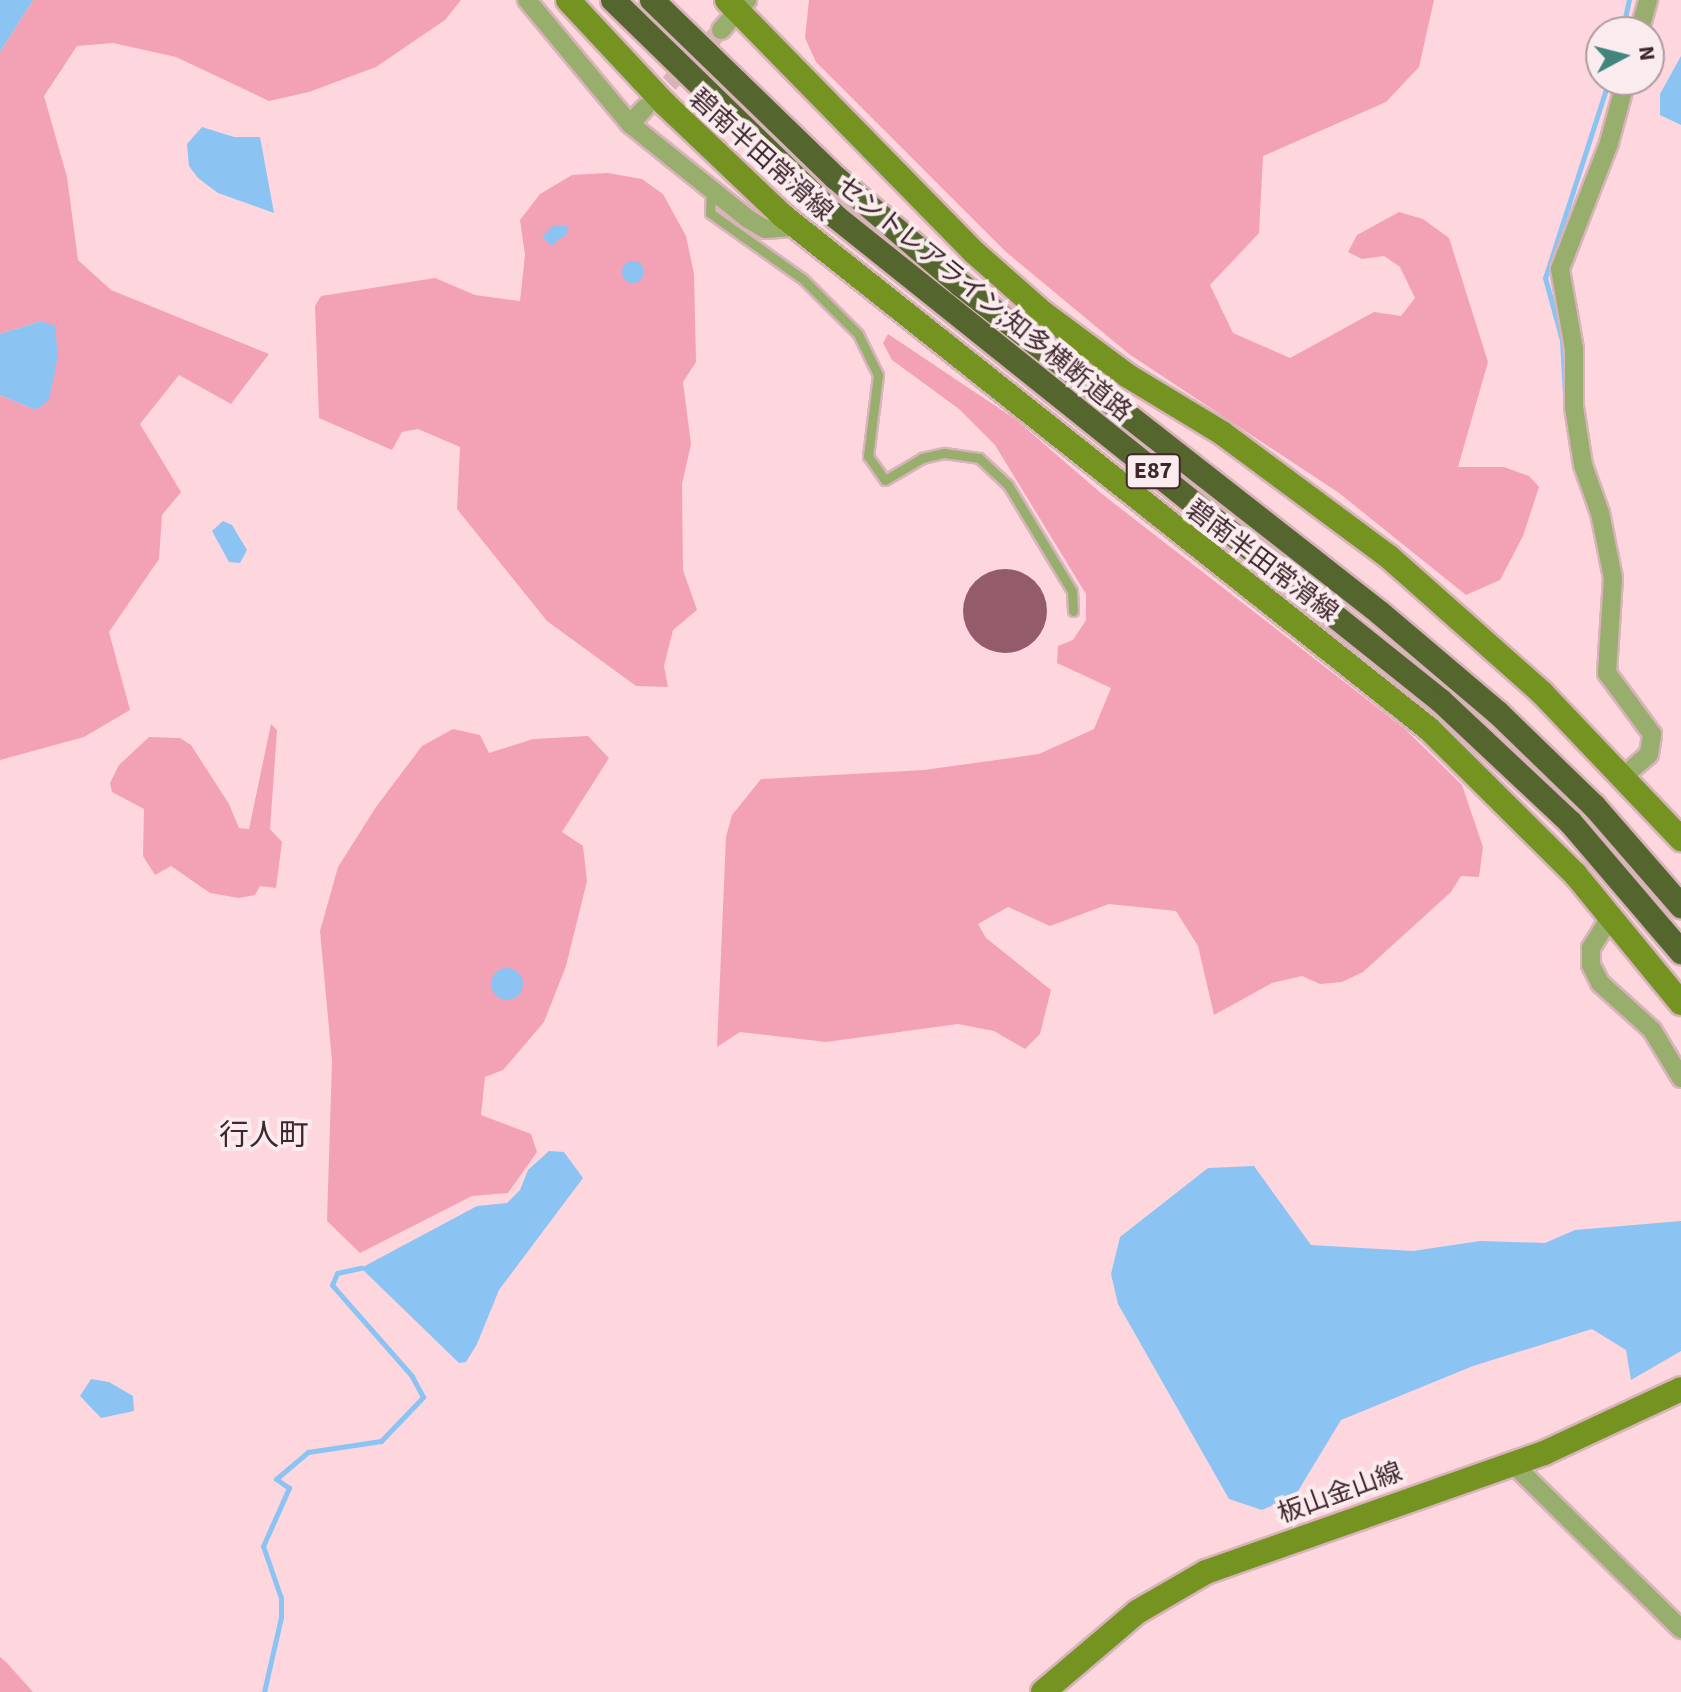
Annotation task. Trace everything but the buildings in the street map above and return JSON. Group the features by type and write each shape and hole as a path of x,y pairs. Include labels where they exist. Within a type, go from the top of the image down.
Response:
{"highway":[{"name":"セントレアライン;知多横断道路","path":"613,0 836,217 1441,701 1571,823 1681,952"},
{"name":"セントレアライン;知多横断道路","path":"652,0 836,178 950,276 1380,613 1498,713 1594,806 1681,906"}],"main road":[{"name":"碧南半田常滑線","path":"568,0 665,104 796,227 1368,677 1498,794 1611,916 1681,1003"},
{"path":"737,4 975,253 1043,313 1128,376 1222,433 1389,557 1542,693 1681,839"},
{"name":"板山金山線","path":"1043,1692 1137,1612 1206,1572 1512,1463 1681,1389"}],"street":[{"path":"527,0 630,124 765,229 796,227"},
{"path":"721,30 737,4"},
{"path":"1622,96 1609,143 1560,269 1574,349 1574,407 1583,465 1600,513 1613,578 1607,673 1652,734 1649,754 1624,776"},
{"path":"630,124 645,108"},
{"path":"1611,916 1591,948 1591,965 1600,983 1652,1030 1681,1078"},
{"path":"1512,1463 1681,1629"}],"lane":[{"path":"711,189 710,213 803,279 858,334 878,375 868,456 885,480 922,458 944,453 979,458 1008,485 1072,591 1073,611"}],"shaded area":[{"path":"33,0 461,0 445,20 376,67 309,92 269,101 176,57 113,43 77,46 44,96 67,177 78,260 111,290 269,354 231,404 179,375 140,424 181,492 162,515 159,559 109,632 130,710 84,737 0,760 0,395 36,410 41,321 0,334 0,52"},
{"path":"809,0 1434,0 1419,67 1386,102 1263,156 1259,233 1210,285 1233,333 1290,358 1374,312 1401,316 1415,298 1400,267 1384,256 1362,259 1348,252 1357,235 1399,212 1423,219 1449,238 1488,362 1458,467 1504,467 1529,476 1539,487 1523,536 1500,580 1466,595 1339,493 1129,354 1005,251 816,62 805,38"},
{"path":"608,173 642,179 663,194 686,236 694,274 696,362 683,382 691,444 682,484 683,570 697,610 673,630 664,666 668,687 636,686 547,621 457,509 460,447 418,429 402,432 392,450 319,418 315,306 321,296 435,278 475,295 520,301 525,255 520,220 540,194 572,175"},
{"path":"888,334 1015,419 1102,494 1405,729 1462,785 1483,847 1479,877 1461,876 1451,892 1363,972 1342,982 1320,984 1302,976 1272,983 1214,1015 1198,946 1176,911 1109,904 1050,926 1008,907 978,924 986,938 1051,990 1040,1034 1025,1049 994,1031 958,1024 826,1042 740,1032 717,1047 726,837 732,815 761,779 924,770 1039,754 1094,729 1111,688 1057,663 1058,646 1073,640 1086,620 1086,594 995,445 959,409 892,360 883,343"},
{"path":"271,724 277,730 270,829 282,842 276,888 260,886 255,895 239,898 210,893 171,866 155,875 143,856 144,809 112,792 110,783 119,765 149,737 180,738 191,745 229,804 239,828 249,829"},
{"path":"453,729 480,735 489,753 533,739 588,736 609,758 562,832 583,846 587,881 566,966 544,1022 503,1070 485,1077 481,1115 531,1134 537,1152 508,1193 472,1196 360,1253 327,1221 332,1061 320,931 338,867 376,807 422,746"},
{"path":"0,1657 6,1662 33,1692 0,1692"}],"water":[{"path":"0,0 33,0 0,52"},
{"path":"1681,56 1681,125 1660,115 1660,96 1665,96 1665,85"},
{"path":"202,127 234,137 260,137 274,213 218,193 198,178 189,166 187,144"},
{"path":"554,225 567,226 568,232 552,246 542,237"},
{"path":"633,261 644,272 633,283 622,272"},
{"path":"41,321 55,326 58,356 49,400 36,410 0,395 0,334"},
{"path":"223,521 232,525 247,550 240,563 229,562 212,531"},
{"path":"507,968 518,973 523,984 518,995 507,1000 496,995 491,984 496,973"},
{"path":"549,1151 564,1152 583,1178 499,1290 477,1344 466,1362 459,1363 361,1268 477,1206 507,1203 520,1190 528,1170"},
{"path":"1254,1166 1311,1245 1413,1251 1480,1241 1545,1243 1575,1230 1681,1221 1681,1351 1631,1380 1626,1350 1592,1329 1473,1366 1341,1420 1295,1496 1262,1510 1229,1499 1118,1304 1111,1274 1120,1237 1208,1168"},
{"path":"91,1379 109,1382 133,1396 134,1411 101,1418 80,1396"}],"waterway":[{"path":"1626,16 1629,0"},
{"path":"1565,394 1562,340 1545,278 1604,96"},
{"path":"264,1692 281,1617 281,1598 263,1546 289,1488 276,1479 308,1452 381,1441 423,1397 412,1376 332,1285 337,1273 361,1268"}],"tunnel":[{"path":"650,103 721,30"}],"district":[{"name":"行人町","path":"264,1136"}]}
